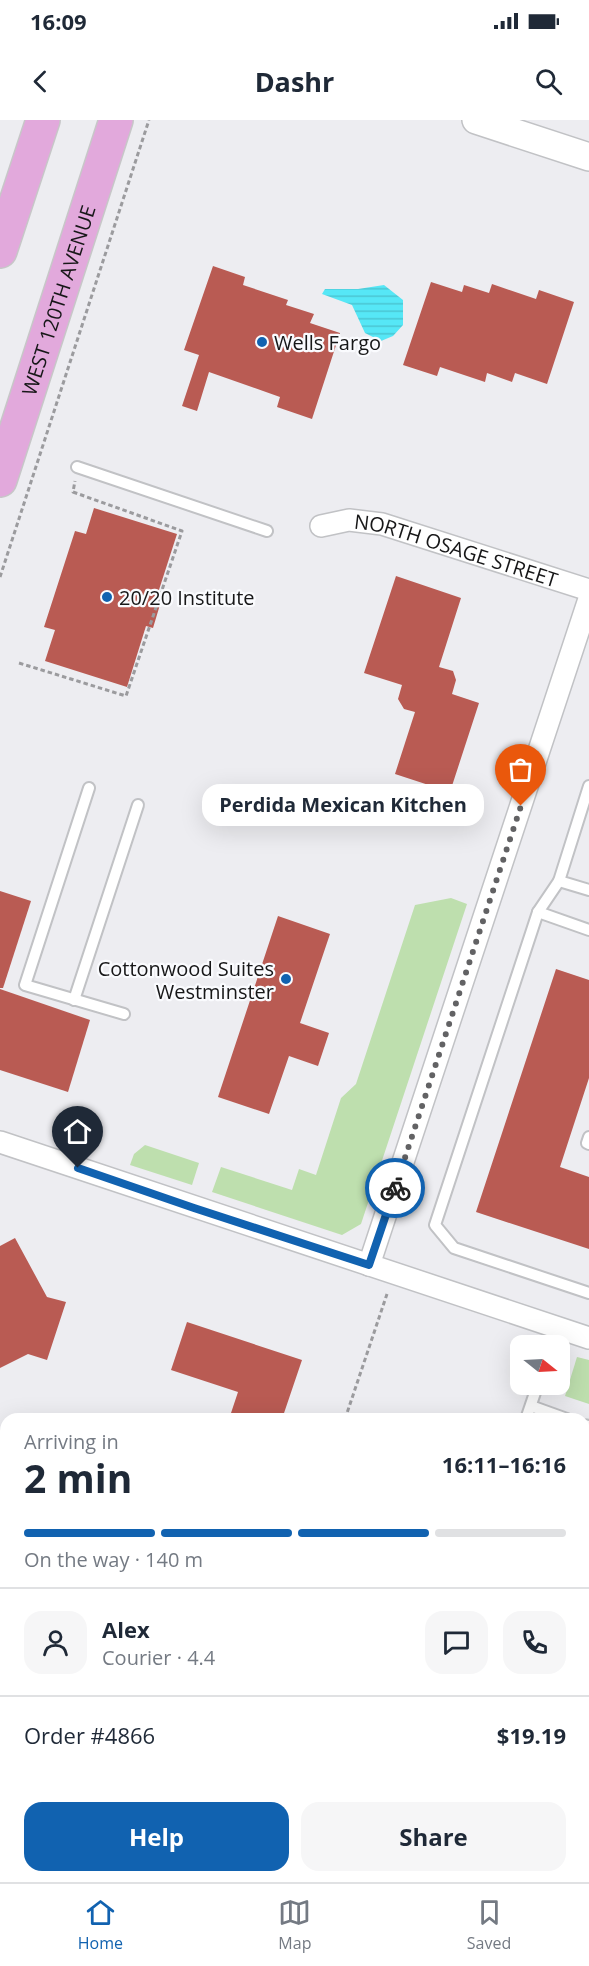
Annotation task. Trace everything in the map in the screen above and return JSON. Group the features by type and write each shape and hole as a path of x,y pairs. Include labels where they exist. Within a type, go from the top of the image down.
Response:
{"main road":[{"path":"0,251 43,120"},
{"name":"WEST 120TH AVENUE","path":"0,480 116,120"}],"street":[{"path":"476,120 589,157"},
{"name":"NORTH OSAGE STREET","path":"321,526 349,520 382,524 589,590"},
{"path":"369,1265 589,599"},
{"path":"0,1142 369,1265 551,1335"},
{"path":"570,1337 589,1338"}],"lane":[{"path":"76,467 267,531"},
{"path":"589,786 559,881 538,912 435,1225 454,1248 589,1293"},
{"path":"89,788 25,985 124,1014"},
{"path":"74,1000 138,805"},
{"path":"559,881 589,890"},
{"path":"538,912 589,930"},
{"path":"589,1137 587,1143 589,1144"},
{"path":"528,1413 534,1395"},
{"path":"531,1406 550,1413"}],"path":[{"path":"0,577 149,120"},
{"path":"19,663 126,696 182,531 73,492"},
{"path":"347,1413 387,1294"}],"green space":[{"path":"451,898 467,904 361,1224 342,1235 212,1192 221,1167 292,1190 299,1169 316,1175 341,1098 356,1084 415,905"},
{"path":"145,1145 199,1163 192,1185 130,1165 134,1154"},
{"path":"577,1357 589,1360 589,1404 565,1396 570,1395 570,1380"}],"water":[{"path":"384,285 403,300 403,325 393,336 381,341 365,333 352,305 322,294 325,289 358,289"}],"building":[{"name":"Wells Fargo","path":"213,266 245,277 243,285 288,300 286,305 314,314 310,323 340,333 312,419 277,407 280,397 209,372 197,411 182,406 199,355 184,350"},
{"path":"431,282 462,292 464,285 489,293 492,284 536,299 539,290 574,302 547,384 515,373 512,382 487,373 485,382 440,367 437,376 403,365"},
{"name":"20/20 Institute","path":"94,508 177,534 157,596 162,598 153,628 146,626 127,687 45,661 55,630 44,627 75,531 86,534"},
{"path":"396,576 461,598 439,667 453,671 456,680 452,694 479,703 450,792 395,774 415,712 404,709 398,699 402,685 364,673"},
{"path":"0,891 31,901 3,988 0,988"},
{"name":"Cottonwood Suites Westminster","path":"278,916 330,934 300,1023 329,1033 318,1066 289,1056 269,1114 218,1097"},
{"path":"556,969 589,980 589,1078 560,1167 589,1177 589,1249 476,1212"},
{"path":"0,989 90,1020 68,1092 0,1070"},
{"path":"15,1238 47,1297 66,1302 47,1360 28,1354 0,1368 0,1246"},
{"path":"187,1322 302,1360 284,1413 231,1413 238,1392 171,1370"}],"way so far":[{"path":"395,1188 521,806"}],"place":[{"name":"Wells Fargo","path":"262,342"},
{"name":"20/20 Institute","path":"107,597"},
{"name":"Perdida Mexican Kitchen","path":"521,806"},
{"name":"Cottonwood Suites Westminster","path":"286,979"}],"route":[{"path":"78,1168 369,1265 395,1188"}]}
